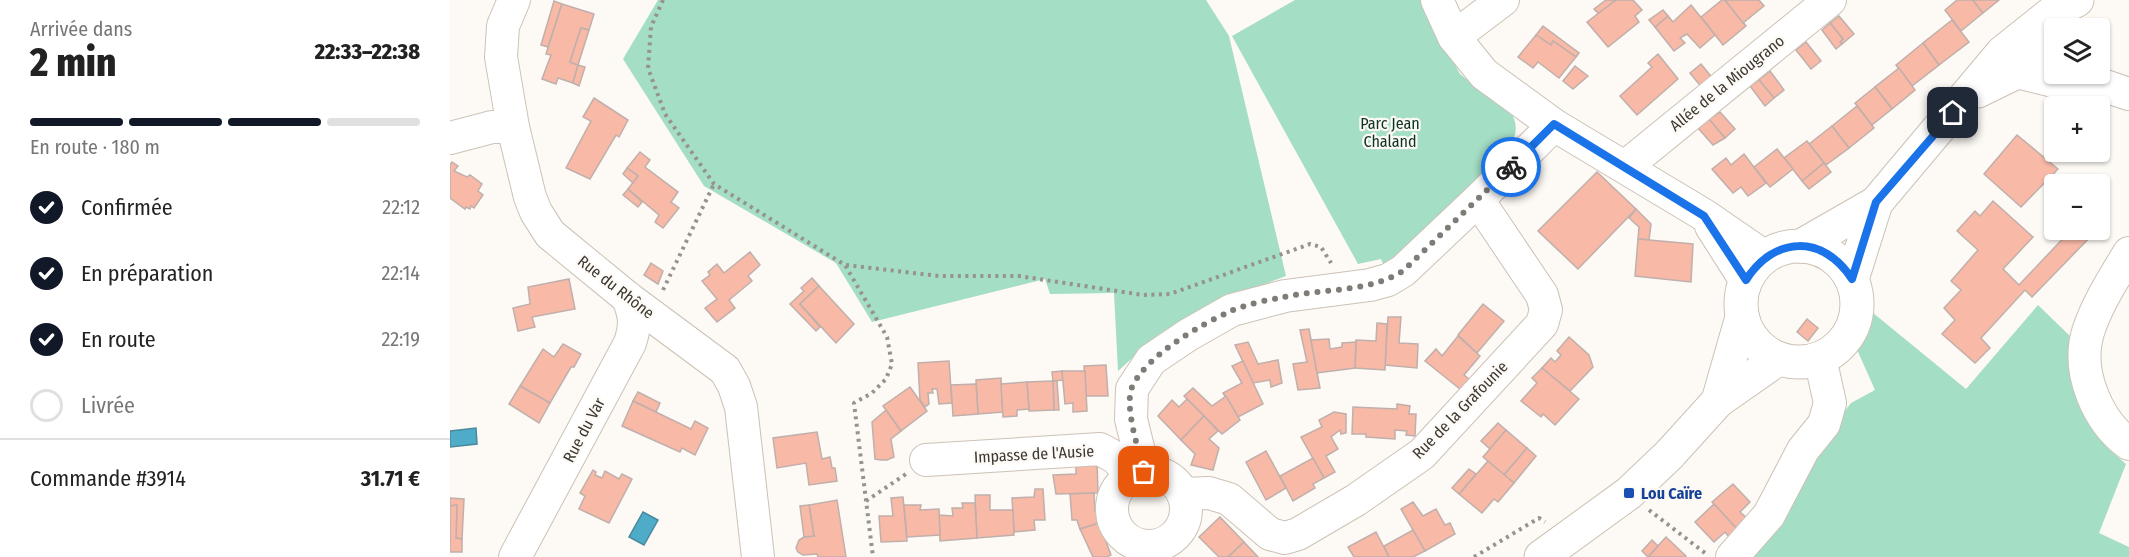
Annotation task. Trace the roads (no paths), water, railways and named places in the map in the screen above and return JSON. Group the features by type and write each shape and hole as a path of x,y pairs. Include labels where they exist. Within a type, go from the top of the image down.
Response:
{"main road":[{"path":"2067,18 2085,0"},
{"path":"1801,246 1876,202 1968,96 2002,53 2044,32"},
{"path":"1968,96 2017,72 2044,43"},
{"path":"1852,279 1876,202"},
{"path":"1801,246 1831,255 1843,266 1852,279 1857,297 1856,316 1849,334 1837,349 1820,358 1806,362 1792,362 1778,359 1755,342 1742,316 1741,298 1756,269 1782,249 1801,246"},
{"path":"1718,401 1742,316"},
{"path":"1541,557 1629,493 1669,455 1718,401 1778,359"}],"street":[{"name":"Rue du Rhône","path":"514,0 503,26 501,57 513,127 536,212 550,234 640,307 725,370 734,386 741,407 758,557"},
{"path":"1437,0 1454,37 1484,74 1554,124 1704,216 1756,269"},
{"path":"1454,37 1503,0"},
{"name":"Allée de la Miougrano","path":"1625,166 1830,0"},
{"path":"2017,72 2044,79"},
{"path":"2066,84 2078,87 2109,84"},
{"path":"1138,474 1131,419 1132,389 1151,360 1188,335 1232,310 1285,296 1370,285 1388,280 1403,271 1554,124"},
{"path":"450,138 492,127 513,127"},
{"name":"Rue de la Grafounie","path":"1183,494 1209,493 1229,499 1270,534 1285,538 1298,534 1356,500 1422,454 1542,324 1546,310 1542,295 1478,200"},
{"path":"2129,253 2101,302 2088,334 2085,363 2094,398 2103,417 2118,436 2129,444"},
{"name":"Rue du Var","path":"515,557 630,343 635,328 634,321 640,307"},
{"path":"630,343 643,334 660,332 678,335"},
{"path":"1732,557 1769,515 1803,450 1824,424 1830,403 1820,358"},
{"name":"Impasse de l'Ausie","path":"926,460 1100,449 1138,474"},
{"path":"1156,472 1167,476 1183,494 1186,505 1181,528 1173,537 1149,551 1127,539 1118,530 1113,518 1112,506 1115,494 1122,483 1138,474 1156,472"}],"water":[{"path":"476,428 477,444 450,447 450,431"},
{"path":"643,512 658,520 644,545 629,537"}],"place":[{"name":"Lou Caïre","path":"1629,493"}],"park label":[{"name":"Parc Jean Chaland","path":"1390,132"}]}
